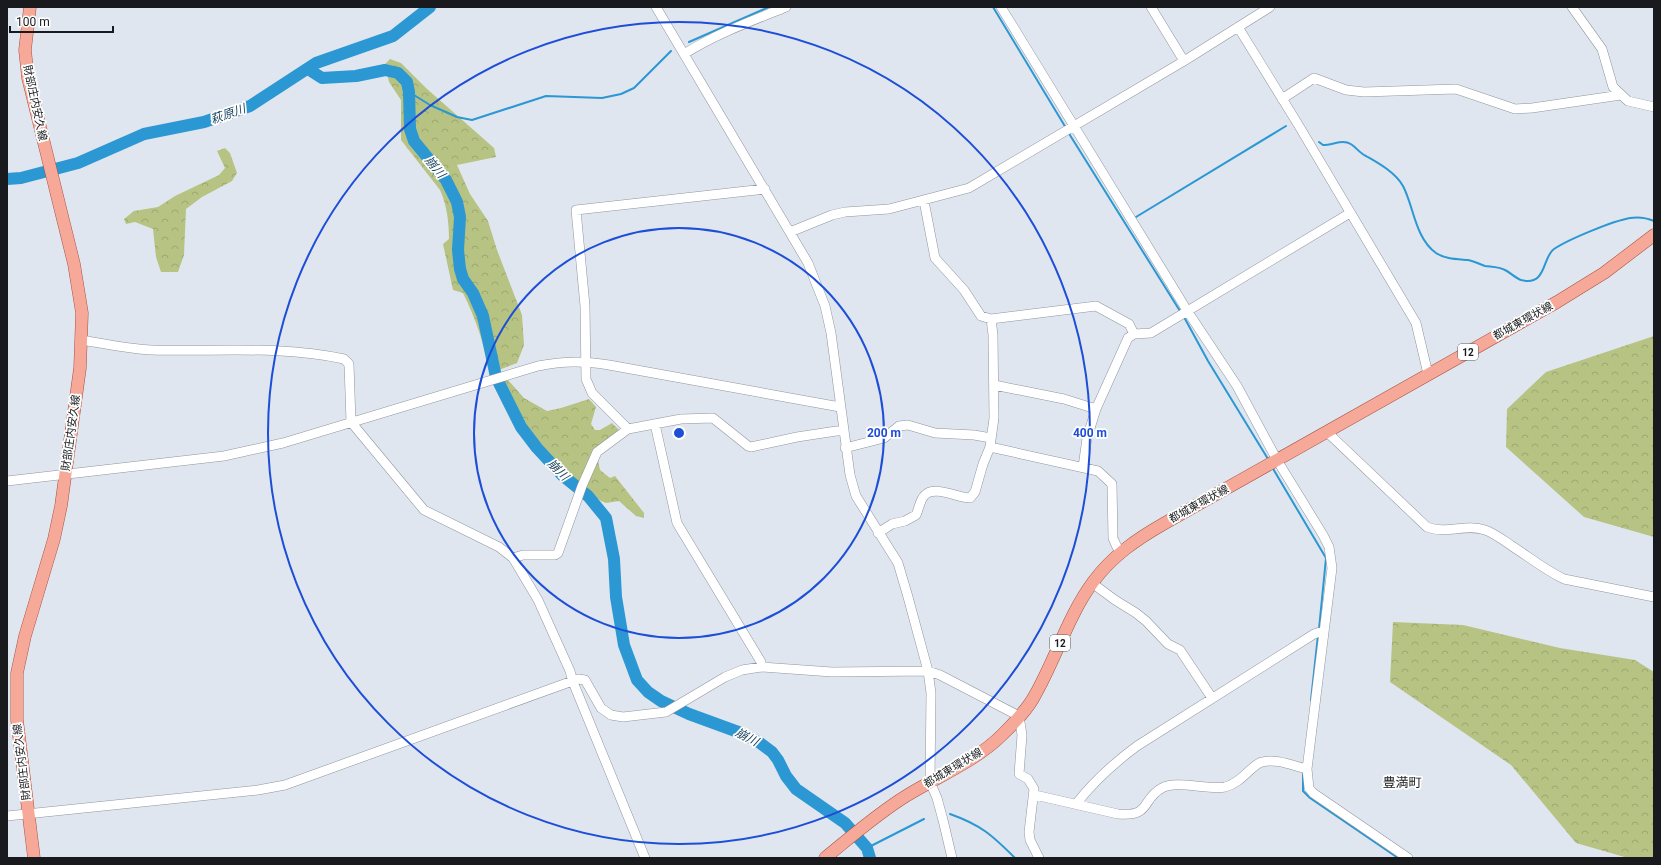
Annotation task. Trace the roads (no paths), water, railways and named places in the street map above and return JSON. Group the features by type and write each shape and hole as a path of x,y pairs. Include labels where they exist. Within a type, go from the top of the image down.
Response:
{"main road":[{"name":"財部庄内安久線","path":"30,7 26,50 28,78 62,216 78,287 82,314 80,368 66,474 54,539 25,636 17,673 17,720 34,858"},
{"name":"都城東環状線","path":"825,858 885,809 956,768 981,752 1003,735 1035,696 1070,620 1092,583 1120,552 1165,523 1557,302 1604,273 1651,241"}],"street":[{"path":"656,7 808,263 825,306 831,333 845,448 850,475 856,496 892,553 902,573 928,671 931,693 930,782 937,798 952,858"},
{"path":"684,54 702,42 786,7"},
{"path":"1001,7 1074,126 1184,314 1237,386 1272,463 1329,547 1332,568 1319,632 1303,768 1309,788 1313,793 1408,858"},
{"path":"1151,7 1184,61"},
{"path":"790,232 832,215 845,212 889,209 969,188 1066,132 1270,7"},
{"path":"1572,7 1602,49 1613,87 1628,101 1654,107"},
{"path":"1238,27 1416,323 1428,374"},
{"path":"1282,99 1314,78 1346,90 1364,92 1456,90 1515,109 1532,108 1621,95"},
{"path":"628,429 592,393 586,380 585,306 576,210 765,189"},
{"path":"924,201 935,258 964,290 981,316 991,319 1096,306 1129,324 1134,334"},
{"path":"1083,467 1087,438 1096,408 1128,338 1134,334 1151,333 1350,213"},
{"path":"878,532 892,524 905,521 916,515 924,495 929,492 938,491 970,498 975,492 990,443 994,418 991,319"},
{"path":"82,340 151,350 305,352 344,358 349,364 350,422 424,510 499,547 513,558 538,600 564,658 645,858"},
{"path":"7,481 224,456 283,443 506,375 554,363 586,361 840,407"},
{"path":"994,385 1064,398 1096,408"},
{"path":"513,558 523,555 554,555 558,553 581,489 597,452 628,429 681,420 713,418 751,447 797,437 843,430"},
{"path":"655,424 677,523 761,662 761,667"},
{"path":"845,448 884,438 899,426 908,425 935,432 974,435 990,443 1098,471 1112,484 1113,538 1120,552"},
{"path":"1327,432 1427,527 1434,530 1444,531 1466,528 1485,530 1501,538 1552,573 1564,579 1654,597"},
{"path":"1092,583 1146,621 1168,644 1180,650 1212,698"},
{"path":"1076,804 1091,784 1120,758 1212,698 1319,632"},
{"path":"7,816 258,790 286,785 578,679 585,680 601,708 612,715 635,716 666,712 725,677 742,670 761,667 832,672 928,671 940,675 1019,716 1022,735 1019,774 1032,783 1035,795 1029,832 1030,840 1040,858"},
{"path":"1035,795 1118,814 1132,815 1142,810 1155,793 1161,788 1168,786 1177,785 1203,788 1225,786 1238,781 1261,762 1275,761 1303,768"}],"waterway":[{"name":"萩原川","path":"7,179 21,178 78,163 144,134 204,122 250,106 316,63 393,36 430,7"},
{"path":"689,42 769,7"},
{"path":"993,7 1066,128"},
{"path":"409,92 430,105 457,117 472,120 546,96 602,98 621,94 634,88 671,51"},
{"name":"崩川","path":"308,69 322,78 356,76 385,70 398,73 407,82 409,92 410,129 414,141 446,180 457,202 460,217 458,250 460,269 463,279 473,293 483,316 496,377 521,427 537,448 562,475 588,496 606,518 614,559 616,597 624,645 637,680 648,692 661,701 689,714 741,733 760,743 772,752 786,776 796,789 845,823 867,848 870,858"},
{"path":"1136,217 1286,126"},
{"path":"1068,132 1180,311"},
{"path":"1319,142 1323,145 1347,142 1396,176 1407,194 1419,231 1429,247 1436,253 1447,258 1468,260 1485,266 1500,268 1521,280 1529,281 1540,275 1547,258 1554,249 1602,226 1630,218 1642,218 1654,221"},
{"path":"1184,317 1208,361 1268,459"},
{"path":"1272,467 1326,558 1319,629"},
{"path":"1311,700 1318,635"},
{"path":"1303,774 1303,791 1310,798 1398,858"},
{"path":"950,814 970,822 986,832 1015,858"},
{"path":"867,848 924,819"}],"district":[{"name":"豊満町","path":"1402,782"}]}
